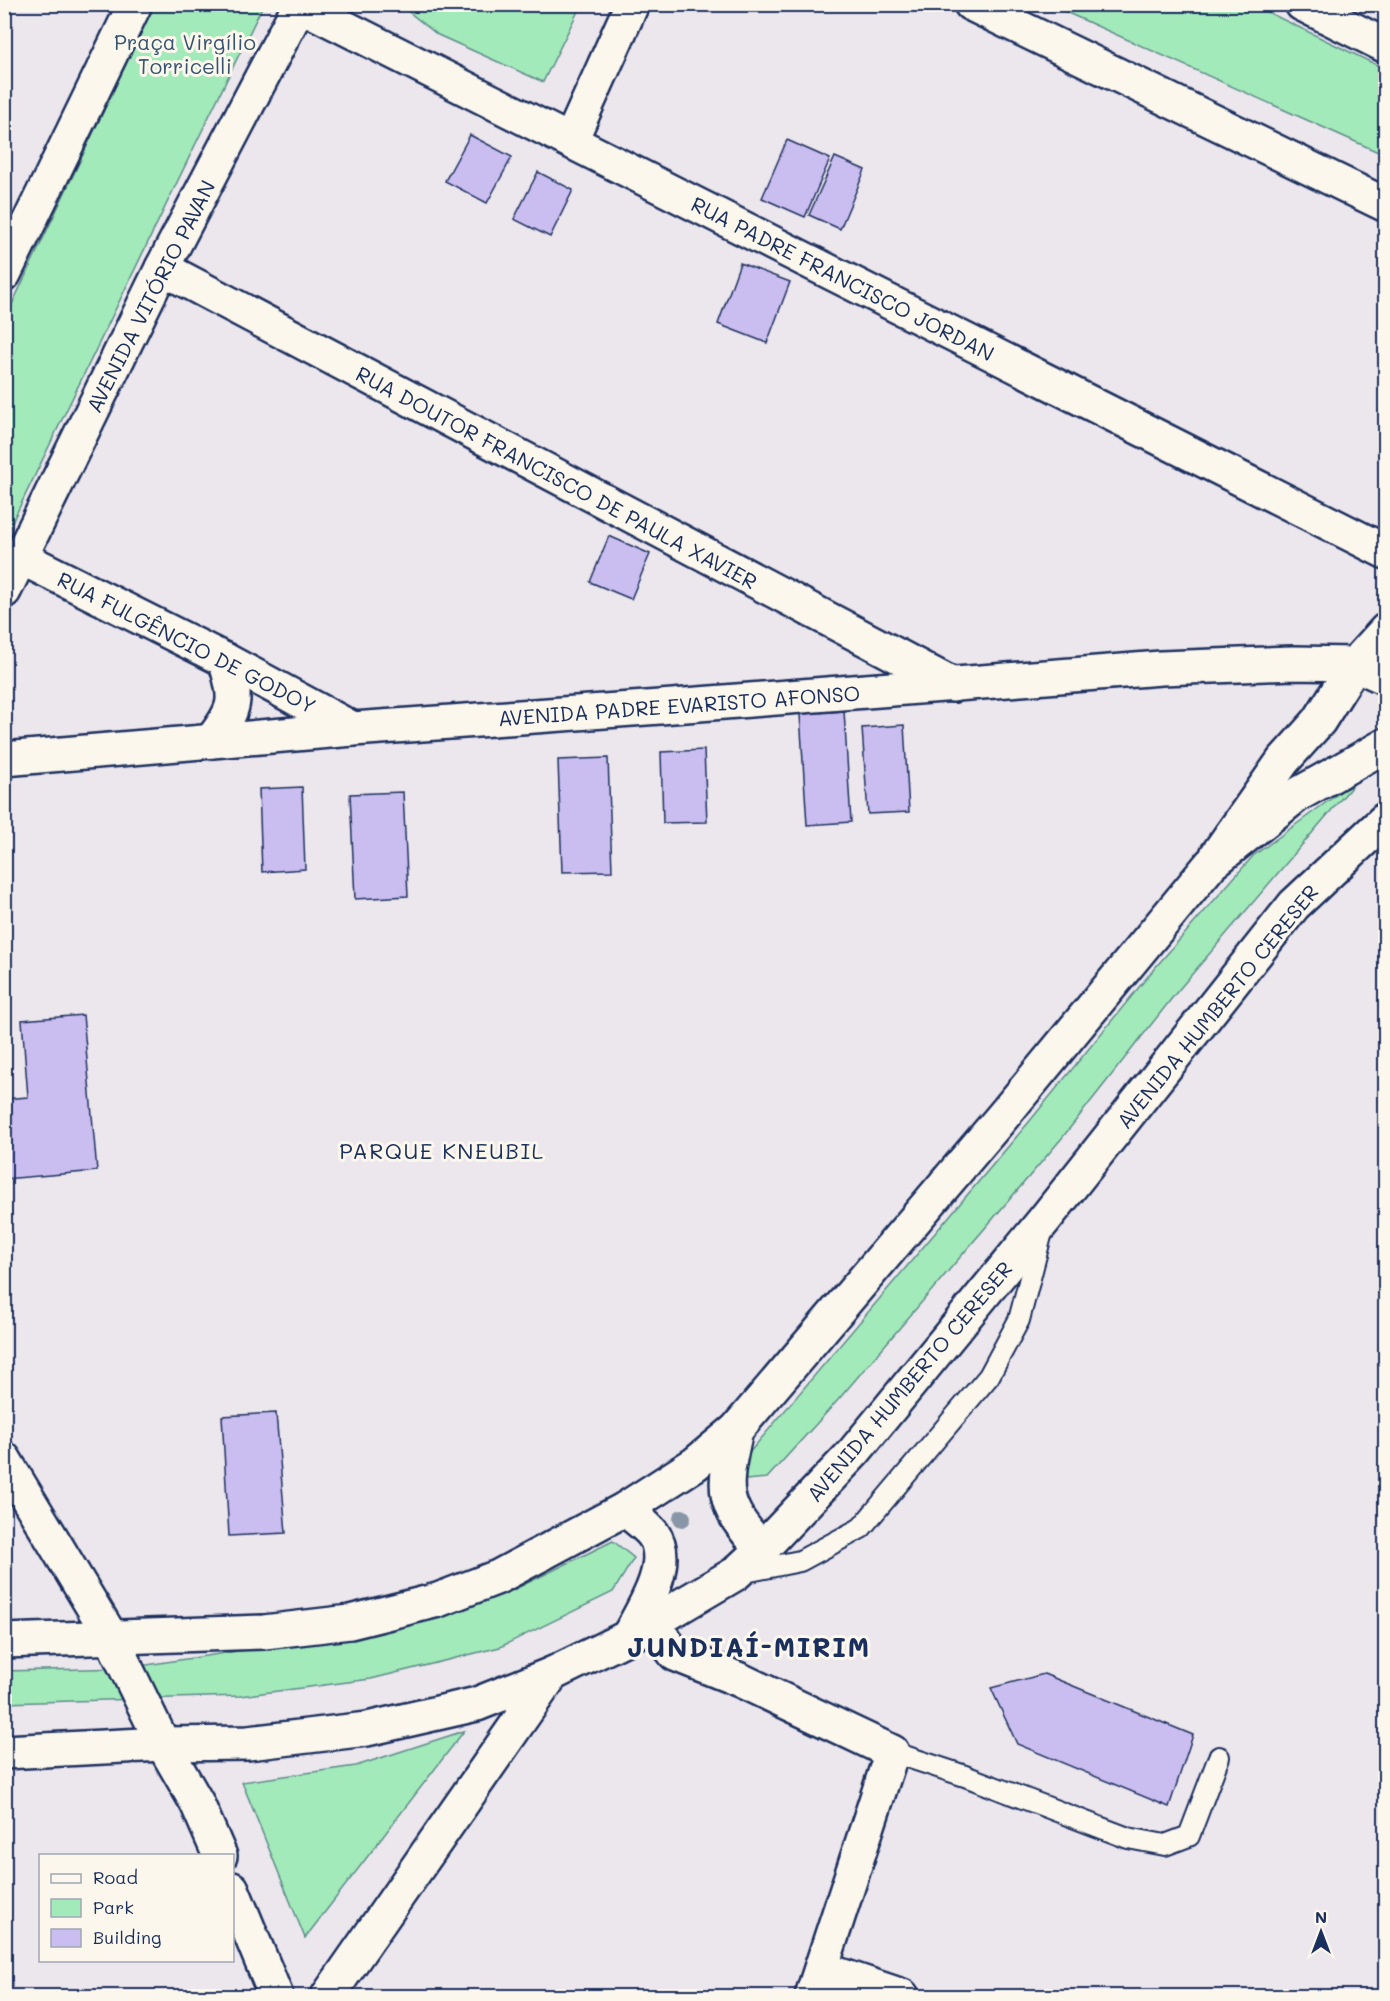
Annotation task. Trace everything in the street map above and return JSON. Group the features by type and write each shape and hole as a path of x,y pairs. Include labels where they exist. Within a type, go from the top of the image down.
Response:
{"street":[{"path":"4,274 16,219 135,4"},
{"path":"571,140 632,4"},
{"path":"971,4 1386,205"},
{"path":"1302,4 1386,46"},
{"name":"RUA PADRE FRANCISCO JORDAN","path":"300,5 1386,552"},
{"name":"AVENIDA VITÓRIO PAVAN","path":"4,591 162,268 300,5"},
{"name":"RUA DOUTOR FRANCISCO DE PAULA XAVIER","path":"162,268 953,685"},
{"name":"RUA FULGÊNCIO DE GODOY","path":"20,557 225,660 353,729"},
{"path":"4,1641 264,1632 350,1622 438,1600 498,1577 625,1509 695,1464 736,1430 1003,1116 1211,864 1283,761 1319,721 1355,664 1386,630"},
{"path":"212,741 228,720 233,706 234,688 225,660"},
{"name":"AVENIDA PADRE EVARISTO AFONSO","path":"4,759 353,729 1161,668 1293,663 1355,664"},
{"path":"1355,664 1386,678"},
{"path":"1211,864 1298,795 1386,745"},
{"name":"AVENIDA HUMBERTO CERESER","path":"4,1752 163,1744 248,1743 366,1729 477,1704 552,1674 640,1631 735,1574 762,1549 854,1452 1045,1219 1294,905 1386,819"},
{"path":"736,1430 726,1479 729,1503 737,1521 762,1549"},
{"path":"4,1459 111,1637 163,1744 197,1803 219,1854"},
{"path":"625,1509 652,1534 658,1545 660,1559 658,1573 640,1631 675,1654 760,1690 892,1752 817,1983 902,1996"},
{"path":"328,1996 552,1674"},
{"path":"234,1894 276,1996"}],"lane":[{"path":"735,1574 800,1561 861,1528 989,1376 1020,1320 1045,1219"},
{"path":"892,1752 1128,1838 1165,1845 1189,1836 1219,1757"}],"green space":[{"name":"Praça Virgílio Torricelli","path":"154,5 263,5 5,537 5,319"},
{"path":"400,5 581,5 543,82 438,35"},
{"path":"1050,5 1253,5 1385,69 1385,155"},
{"path":"1358,779 1176,993 1062,1138 838,1400 767,1478 746,1480 743,1460 1029,1122 1153,970 1253,856"},
{"path":"613,1541 634,1558 613,1592 500,1647 371,1679 240,1696 5,1703 4,1671 127,1668 390,1628 509,1592"},
{"path":"464,1731 305,1938 242,1782 356,1766"}],"building":[{"path":"470,135 512,157 487,203 445,181"},
{"path":"787,140 830,159 805,217 762,198"},
{"path":"835,157 865,170 840,229 809,215"},
{"path":"538,172 573,190 550,237 514,219"},
{"path":"740,263 790,282 767,343 718,324"},
{"path":"609,536 650,554 631,599 590,582"},
{"path":"844,711 851,822 807,825 800,714"},
{"path":"904,725 909,812 868,814 862,728"},
{"path":"704,750 707,822 663,823 661,752"},
{"path":"608,758 612,871 562,872 558,760"},
{"path":"302,787 305,869 262,872 259,789"},
{"path":"403,792 408,896 355,899 350,794"},
{"path":"83,1015 97,1171 4,1179 4,1099 28,1097 22,1020"},
{"path":"276,1413 286,1533 229,1536 222,1416"},
{"path":"1044,1674 1193,1735 1169,1807 1017,1744 991,1688"}],"district":[{"name":"PARQUE KNEUBIL","path":"442,1150"},
{"name":"JUNDIAÍ-MIRIM","path":"749,1646"}]}
